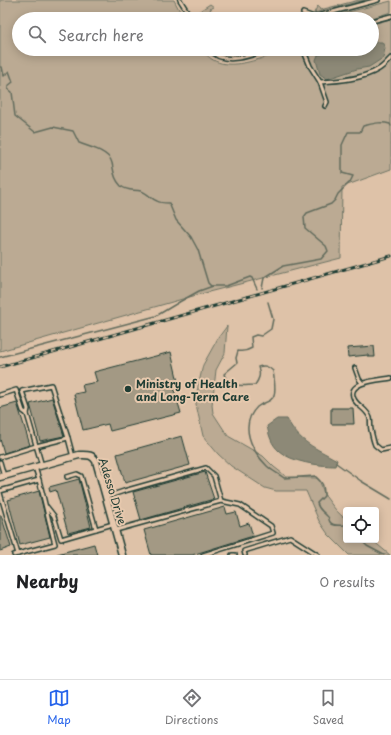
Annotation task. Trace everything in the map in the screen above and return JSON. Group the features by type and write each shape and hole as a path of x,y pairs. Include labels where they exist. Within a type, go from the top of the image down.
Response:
{"street":[{"name":"Adesso Drive","path":"2,477 73,457 83,455 93,457 96,462 122,555"}],"lane":[{"path":"180,0 188,12"},
{"path":"335,12 378,0"},
{"path":"379,19 391,16"},
{"path":"218,56 227,59 245,56"},
{"path":"306,56 320,82 327,102 325,106"},
{"path":"320,82 331,82 368,75 381,68 391,58"},
{"path":"355,368 362,383"},
{"path":"391,378 362,383 357,385 353,392 353,399 370,418 370,429 375,445 381,450 391,448"},
{"path":"42,466 22,391 51,385 73,457"},
{"path":"0,395 16,390 23,411 27,414"},
{"path":"0,456 68,438"},
{"path":"0,462 2,477"},
{"path":"35,467 39,480 47,507 47,518 55,544 16,555 0,492 39,480"},
{"path":"106,497 206,468 214,476 221,501"},
{"path":"67,477 77,474 81,476 96,529"},
{"path":"47,507 54,516 61,539 96,529 114,527 221,501 240,505 271,526 273,533 203,555"},
{"path":"245,555 244,551 290,537 318,555"}],"shaded area":[{"path":"0,0 174,0 180,12 12,12 12,56 209,56 221,63 233,64 268,56 379,56 379,22 391,19 391,169 342,187 341,258 193,296 0,351"},
{"path":"359,0 365,0 314,12 318,6 320,10"},
{"path":"391,1 391,12 379,16 379,12 348,12"},
{"path":"210,4 214,7 210,9 212,12 198,12"},
{"path":"379,42 382,42 385,48 383,58 369,67 357,69 327,79 320,74 316,60 318,56 379,56"},
{"path":"227,326 225,353 216,370 212,405 213,413 228,436 263,456 287,477 318,479 326,497 343,517 343,543 376,543 390,555 349,555 328,534 319,521 306,491 276,491 265,488 231,466 218,454 203,436 196,404 198,387 203,365 218,338"},
{"path":"277,419 287,419 297,434 308,444 337,460 335,466 298,461 284,455 279,451 272,442 267,426"}],"building":[{"path":"374,346 375,357 368,357 368,355 348,357 347,348"},
{"name":"Ministry of Health and Long-Term Care","path":"171,352 178,382 172,383 181,413 110,431 108,424 83,430 74,394 84,392 82,385 97,382 94,372"},
{"path":"52,398 64,436 40,441 30,404"},
{"path":"17,403 30,445 4,453 0,439 0,408"},
{"path":"331,408 353,408 354,424 331,424"},
{"path":"182,436 190,465 125,483 117,454"},
{"path":"205,472 214,499 141,520 133,492"},
{"path":"79,479 91,527 68,533 56,490 50,492 49,487"},
{"path":"39,491 50,537 20,545 8,500"},
{"path":"225,507 227,514 236,512 240,526 249,523 253,536 192,555 151,555 144,530"},
{"path":"0,515 11,547 0,551"},
{"path":"94,544 97,555 57,555 57,554"}],"waterway":[{"path":"0,67 2,67 4,76 9,71 13,82 8,86 8,89 12,92 15,116 35,132 53,127 73,131 79,143 98,150 110,159 116,178 121,186 129,190 138,190 143,192 160,202 169,203 176,220 191,237 198,250 208,283 211,286 226,286 250,277 252,278 257,289"},
{"path":"262,288 264,278 283,266 321,259 328,251 326,246 305,228 304,217 307,213 331,204 338,194 350,182 353,176 342,173 342,145 348,132 360,132 363,126 376,123 386,123 390,124 391,126"},
{"path":"0,357 156,316 199,291 213,286"},
{"path":"268,302 273,319 271,329 261,336 256,335 251,337 252,348 245,351 238,351 236,358 237,363 224,374 226,379 232,384 255,385 259,377 258,367 266,366 273,371 275,383 275,393 273,398 257,407 249,422 249,437 252,445 261,460 284,478 315,476 322,484 324,489 324,496 317,503 319,508 328,517 331,524 343,525"},
{"path":"336,463 361,481 391,499"},
{"path":"364,543 384,555"}],"railway":[{"path":"0,367 391,256"}],"place":[{"name":"Ministry of Health and Long-Term Care","path":"128,389"}]}
